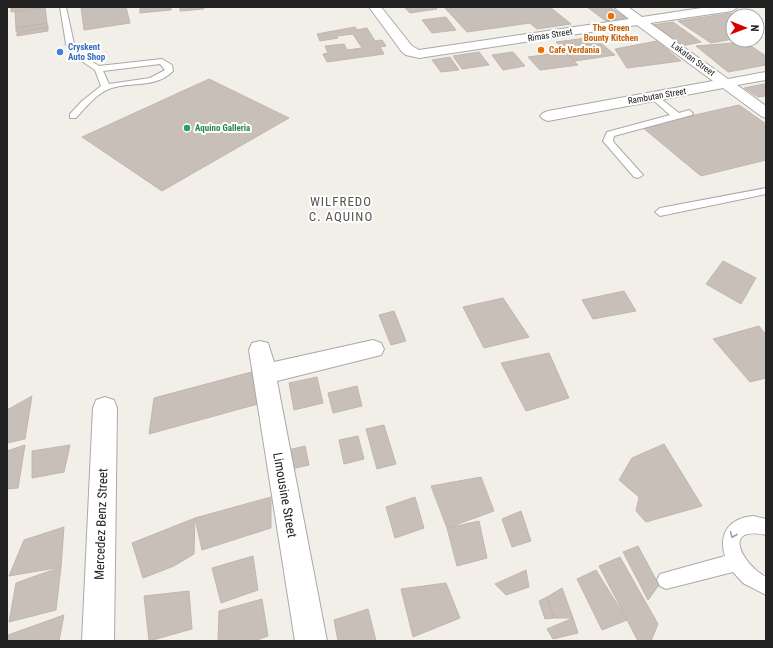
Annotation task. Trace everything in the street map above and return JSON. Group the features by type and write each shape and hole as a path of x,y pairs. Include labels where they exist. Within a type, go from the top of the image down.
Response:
{"street":[{"name":"Rimas Street","path":"375,7 407,49 416,53 429,53 732,7"},
{"name":"Lakatan Street","path":"620,7 766,113"},
{"name":"Rambutan Street","path":"548,116 766,76"},
{"name":"Limousine Street","path":"311,641 262,362 373,349"},
{"name":"Mercedez Benz Street","path":"98,641 105,408"}],"lane":[{"path":"63,7 70,44 75,54 98,69 106,87"},
{"path":"73,116 85,103 106,87 152,80 164,75 169,71 169,67 162,61 154,61 98,69"},
{"path":"655,97 676,115"},
{"path":"638,175 612,148 608,141 610,134 676,115 689,113"},
{"path":"660,212 766,191"},
{"path":"766,527 753,524 744,524 736,529 730,540 731,550 745,573 766,586"},
{"path":"666,580 737,562"}],"building":[{"path":"11,7 42,7 11,12"},
{"path":"45,7 47,23 16,28 15,12"},
{"path":"81,7 126,7 130,23 84,30"},
{"path":"140,7 171,7 171,10 140,13"},
{"path":"180,7 204,7 204,9 180,11"},
{"path":"404,7 435,7 437,9 410,13"},
{"path":"444,7 550,7 571,24 537,29 530,23 467,32"},
{"path":"587,7 610,7 626,18 606,21"},
{"path":"725,14 725,40 711,43 678,21"},
{"path":"446,17 456,30 432,33 422,20"},
{"path":"673,22 701,42 682,46 652,25"},
{"path":"47,23 48,27 16,32 16,28"},
{"path":"48,27 48,31 17,36 17,33"},
{"path":"355,27 357,30 367,28 375,41 382,40 386,46 380,47 384,54 327,62 323,54 328,53 325,46 344,44 347,50 362,48 353,34 337,36 338,38 320,41 317,34"},
{"path":"594,37 615,55 575,61 556,42"},
{"path":"657,41 681,61 627,68 615,49"},
{"path":"725,44 725,48 754,48 766,56 766,65 728,72 696,46"},
{"path":"479,52 489,65 462,69 453,56"},
{"path":"513,52 525,66 503,70 492,55"},
{"path":"565,52 578,65 540,70 528,57"},
{"path":"450,57 459,70 441,72 432,60"},
{"name":"Aquino Galleria","path":"209,79 289,118 162,191 82,137"},
{"path":"764,84 766,85 766,96 758,97 744,88"},
{"path":"739,105 766,124 766,160 701,176 642,127"},
{"path":"723,261 756,278 741,304 706,284"},
{"path":"624,291 636,311 593,319 582,300"},
{"path":"503,298 529,337 484,348 463,307"},
{"path":"394,311 406,341 391,345 379,315"},
{"path":"759,326 766,335 766,378 750,382 713,339"},
{"path":"549,353 569,398 526,411 501,363"},
{"path":"255,371 258,404 149,434 154,398"},
{"path":"317,377 323,403 294,410 289,383"},
{"path":"357,386 362,406 333,413 328,393"},
{"path":"32,396 25,439 7,443 7,410"},
{"path":"384,425 396,464 377,469 366,429"},
{"path":"358,436 364,459 344,464 339,440"},
{"path":"664,444 702,506 646,522 636,511 639,497 619,480 632,458"},
{"path":"25,445 18,488 7,489 7,451"},
{"path":"70,445 64,472 32,478 32,451"},
{"path":"305,446 309,465 287,470 284,451"},
{"path":"481,477 494,511 447,528 431,486"},
{"path":"271,497 271,528 202,550 195,518"},
{"path":"415,497 424,528 395,538 386,507"},
{"path":"521,511 531,541 512,547 502,519"},
{"path":"195,518 194,554 174,566 143,578 132,543"},
{"path":"479,521 487,558 457,566 447,528"},
{"path":"64,527 61,567 9,576 24,540"},
{"path":"638,546 659,585 648,600 623,552"},
{"path":"253,556 258,590 221,603 212,568"},
{"path":"620,557 658,624 651,641 638,641 599,566"},
{"path":"61,567 56,610 9,622 16,583"},
{"path":"526,570 529,587 506,595 495,584"},
{"path":"596,570 627,620 602,630 577,579"},
{"path":"446,583 460,618 413,637 401,589"},
{"path":"562,588 573,618 554,618 547,597"},
{"path":"189,591 192,629 149,641 144,596"},
{"path":"547,597 554,618 545,619 539,601"},
{"path":"262,599 268,636 254,641 218,641 219,611"},
{"path":"368,609 376,641 338,641 334,620"},
{"path":"64,615 59,641 9,641 8,635"},
{"path":"573,618 578,633 553,639 547,629"}],"place":[{"name":"The Green Bounty Kitchen","path":"611,16"},
{"name":"Cafe Verdania","path":"541,50"},
{"name":"Cryskent Auto Shop","path":"60,52"},
{"name":"Aquino Galleria","path":"187,128"}],"district":[{"name":"WILFREDO C. AQUINO","path":"341,208"}]}
